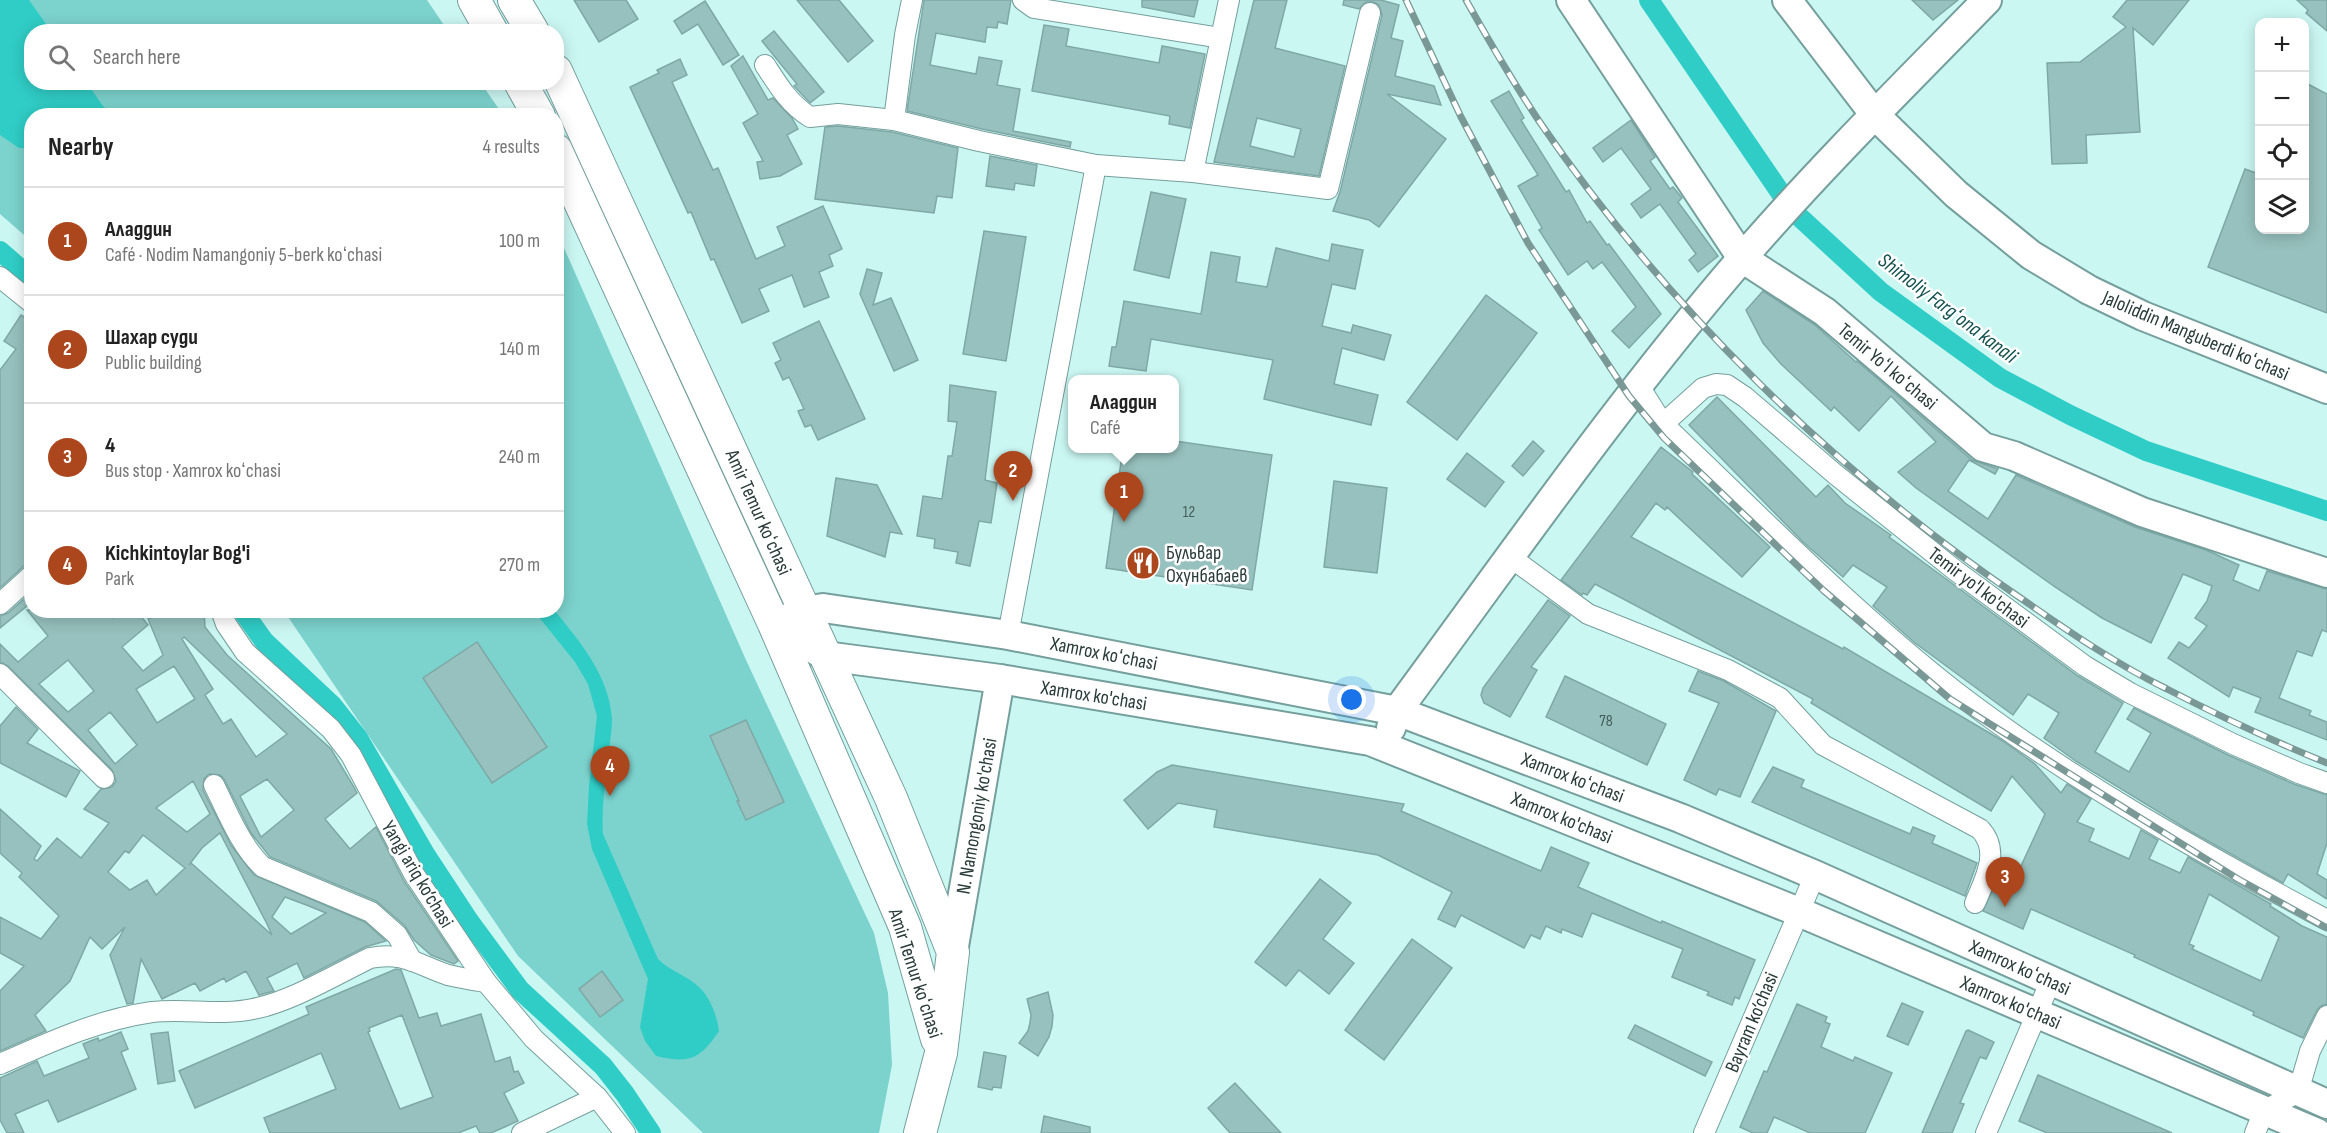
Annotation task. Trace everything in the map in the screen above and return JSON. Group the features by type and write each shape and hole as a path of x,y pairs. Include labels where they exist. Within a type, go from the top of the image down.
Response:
{"main road":[{"path":"474,0 488,24"},
{"path":"514,0 528,24"},
{"name":"Temir Yoʻl koʻchasi","path":"1571,0 1746,254 1825,312 1983,447 2014,456 2142,512 2327,573"},
{"name":"Jaloliddin Manguberdi koʻchasi","path":"1787,0 1875,115 1956,194 2031,255 2089,290 2143,316 2327,389"},
{"path":"1384,746 1397,711 1581,459 1639,386 1746,254 1829,162 1987,0"},
{"name":"Amir Temur koʻchasi","path":"564,88 891,798 953,952 941,1053"},
{"path":"524,90 535,108"},
{"name":"Amir Temur koʻchasi","path":"564,167 774,624 905,927 941,1053"},
{"name":"Xamrox koʻchasi","path":"774,624 804,611 823,609 1008,635 1397,711 1680,818 1815,875 2327,1104"},
{"name":"Xamrox ko'chasi","path":"774,624 825,656 1000,679 1370,741 1799,912 2037,1013 2259,1122 2317,1133"},
{"name":"N. Namongoniy ko'chasi","path":"953,952 1000,679"},
{"path":"920,1133 941,1053"}],"street":[{"path":"894,120 912,0"},
{"path":"1023,0 1034,8 1221,39"},
{"path":"1193,172 1229,0"},
{"path":"765,65 795,108 810,117 838,114 894,120 979,141 1096,165 1193,172 1328,189 1370,13"},
{"path":"1008,635 1096,165"},
{"path":"0,277 24,296"},
{"name":"Temir yo'l ko'chasi","path":"1663,424 1703,388 1716,384 1727,385 1745,397 1835,474 1956,571 2085,666 2130,693 2233,744 2327,783"},
{"path":"1639,386 1663,424 1870,621 1957,693 2064,769 2212,859 2327,920"},
{"path":"1510,557 1588,614 1728,670 1780,698 1823,745 1980,829 1989,842 1991,852 1987,873 1975,903"},
{"path":"0,604 24,582"},
{"name":"Yangi ariq ko‘chasi","path":"223,618 244,652 331,729 351,755 414,874 486,982 534,1039 597,1097 625,1133"},
{"path":"0,674 104,778"},
{"path":"214,785 240,838 263,867 371,912 397,935 412,961"},
{"name":"Bayram ko‘chasi","path":"1704,1133 1815,875"},
{"path":"0,1064 81,1029 108,1020 153,1012 251,1010 276,1002 370,958 385,955 398,955 450,975 486,982"},
{"path":"1986,1133 2051,980"},
{"path":"2259,1122 2298,1092 2310,1051 2327,1016"},
{"path":"522,1133 597,1097"}],"shaded area":[{"path":"0,0 427,0 443,24 24,24 24,90 486,90 498,108 24,108 24,235 0,214"},
{"path":"0,0 29,0 46,24 24,24 24,90 92,90 105,108 24,108 24,148 19,148 0,135"},
{"path":"564,248 746,660 874,933 888,993 892,1065 879,1133 703,1133 518,956 289,618 564,618"},
{"path":"540,618 560,618 584,648 600,674 605,688 612,719 603,803 603,834 658,959 700,988 713,1008 719,1031 706,1048 693,1057 678,1059 656,1056 645,1041 640,1027 648,979 592,849 587,824 597,716 588,684 575,662"}],"building":[{"path":"574,0 626,0 638,19 599,42"},
{"path":"797,0 839,0 873,41 848,62"},
{"path":"924,0 1011,0 1007,24 998,22 997,28 987,27 985,42 936,33 930,65 976,74 979,57 1002,61 997,85 1020,89 1013,131 1071,142 1070,147 907,111"},
{"path":"1142,0 1198,0 1194,17 1142,7"},
{"path":"1254,0 1287,0 1275,48 1345,66 1319,176 1214,162","holes":["1257,118 1301,129 1294,157 1250,146"]},
{"path":"1344,0 1381,0 1399,5 1391,38 1403,41 1395,76 1434,86 1441,105 1387,94 1446,139 1379,227 1369,220 1333,211 1340,192 1382,15 1379,5 1373,2 1366,2 1359,9 1343,5"},
{"path":"1912,0 1958,0 1933,20"},
{"path":"2127,0 2189,0 2153,45 2133,28 2140,132 2086,135 2087,163 2052,164 2047,63 2080,62 2126,27 2113,17"},
{"path":"2297,0 2327,0 2327,31 2306,13 2308,10"},
{"path":"705,1 739,55 723,65 698,24 682,34 674,21"},
{"path":"1044,25 1069,29 1066,46 1159,63 1162,46 1205,54 1190,128 1169,124 1170,116 1032,91"},
{"path":"774,31 824,92 810,103 794,86 797,84 762,41"},
{"path":"743,56 768,100 773,98 792,118 798,129 787,135 802,164 780,176 760,179 757,162 763,161 743,123 758,114 731,66"},
{"path":"680,59 687,75 672,82 713,170 718,168 756,259 785,246 777,227 823,206 842,249 829,255 833,266 819,272 829,297 804,307 792,275 759,289 769,311 742,323 714,259 711,260 691,212 688,213 630,87 659,73 657,70"},
{"path":"2309,85 2327,94 2327,313 2208,267 2245,169 2255,173 2255,234 2309,234"},
{"path":"1509,91 1524,118 1521,120 1566,192 1569,190 1587,223 1590,221 1607,245 1609,244 1661,314 1629,348 1612,331 1636,307 1602,262 1593,269 1587,261 1568,275 1539,230 1542,228 1518,186 1538,175 1491,101"},
{"path":"1631,120 1655,157 1650,161 1670,189 1673,187 1682,198 1678,202 1718,256 1698,272 1689,260 1696,254 1660,204 1641,218 1631,204 1651,189 1621,148 1603,162 1593,148"},
{"path":"838,126 892,132 958,148 952,198 937,196 934,213 815,199 825,127"},
{"path":"990,156 1037,165 1034,186 1015,183 1014,190 986,186"},
{"path":"1151,192 1186,199 1169,278 1134,270"},
{"path":"984,231 1026,237 1006,361 963,354"},
{"path":"1332,244 1363,250 1355,289 1332,284 1322,326 1351,333 1353,325 1391,335 1384,360 1342,348 1334,384 1378,395 1371,425 1264,399 1273,360 1151,339 1146,371 1109,366 1112,347 1116,347 1124,301 1201,314 1211,252 1240,257 1236,282 1267,287 1276,248 1329,261"},
{"path":"867,269 882,273 873,305 891,298 918,360 894,371 860,294"},
{"path":"1763,291 1815,325 1972,460 1998,469 1995,474 1969,460 1948,491 1988,519 2016,475 2135,527 2206,550 2239,565 2233,580 2259,591 2267,571 2327,589 2327,632 2322,630 2312,656 2297,651 2279,698 2311,711 2309,715 2327,722 2327,740 2255,712 2261,698 2233,687 2229,697 2168,658 2179,642 2189,648 2207,626 2195,618 2207,601 2212,586 2183,574 2151,643 2102,618 2055,587 1916,488 1898,472 1936,442 1891,396 1859,431 1834,407 1831,411 1781,364 1763,343 1746,310"},
{"path":"1486,295 1537,333 1457,440 1407,402"},
{"path":"21,315 24,317 24,566 0,588 0,370 16,349 4,341"},
{"path":"819,321 865,419 818,440 811,425 805,427 798,411 804,409 789,377 783,380 775,363 781,360 773,343"},
{"path":"950,385 996,392 985,480 997,483 991,523 979,521 970,566 956,563 958,552 934,548 935,539 917,536 923,496 942,499 948,456 952,456 957,422 948,421"},
{"path":"1717,397 1816,497 1828,485 1845,503 1891,535 1889,537 2078,676 2123,703 2095,752 2129,772 2151,733 2127,719 2134,708 2228,755 2294,784 2327,795 2327,843 2317,874 2327,880 2327,899 2288,874 2283,883 2190,831 2077,762 2044,738 2059,713 2028,694 2013,715 1915,643 1873,606 1887,587 1853,565 1843,577 1803,542 1689,425"},
{"path":"1533,441 1544,451 1523,476 1512,466"},
{"path":"1179,442 1272,455 1252,590 1106,568 1122,453 1179,453"},
{"path":"1661,447 1693,472 1692,474 1770,547 1742,577 1667,507 1665,510 1656,503 1631,537 1843,649 1844,647 2003,741 2035,764 2061,793 2067,784 2091,799 2077,822 2094,829 2089,841 2129,859 2141,830 2158,840 2149,859 2180,873 2188,857 2271,904 2270,906 2302,926 2327,937 2327,1004 2317,1010 2303,1038 2253,1015 2254,1012 2134,957 2135,955 2031,909 2023,929 1983,911 1998,879 2002,858 2021,866 2045,814 2012,776 1991,811 1811,703 1813,699 1595,584 1587,595 1583,593 1582,595 1561,580","holes":["2209,894 2279,937 2261,981 2192,949 2194,946 2189,944"]},
{"path":"1467,453 1504,482 1485,507 1447,479"},
{"path":"836,478 877,485 902,534 890,532 885,557 827,536"},
{"path":"1334,481 1387,488 1377,573 1324,567"},
{"path":"24,599 24,608 0,628 0,616 8,613"},
{"path":"1548,600 1570,616 1531,667 1537,670 1510,717 1484,703 1481,695 1483,688"},
{"path":"33,618 142,618 148,625 122,647 143,671 163,655 148,619 204,618 205,627 227,655 331,749 357,793 325,819 350,849 376,827 404,881 458,961 454,964 431,955 414,940 405,926 376,901 270,857 251,833 224,779 220,775 209,774 204,779 203,790 231,845 254,875 365,922 386,941 365,947 304,978 297,963 267,978 274,991 259,995 246,971 226,982 224,978 200,991 195,983 162,999 141,959 133,1003 127,1004 110,955 125,927 102,949 90,937 70,981 35,1015 46,1031 0,1051 0,991 24,966 0,953 0,917 41,939 59,916 19,877 22,873 0,853 0,809 41,846 34,859 37,861 57,838 81,858 109,823 84,809 101,789 112,787 116,781 112,770 8,666 0,662 0,644 18,662 48,636","holes":["184,637 287,734 256,757 231,719 223,724 205,695 213,689 182,639","68,660 94,691 68,712 39,684","174,666 195,699 157,723 136,689","110,712 137,745 115,764 88,730","267,779 294,810 261,837 240,796","193,781 210,814 187,832 156,808","220,833 272,935 191,863 189,865 202,848","143,835 185,868 156,895 147,880 130,890 108,872 125,851 129,853","285,897 326,913 291,934 272,917"]},
{"path":"477,642 547,747 492,783 423,678"},
{"path":"1698,671 1724,681 1776,711 1740,797 1719,789 1716,795 1684,780 1719,703 1689,691"},
{"path":"1565,676 1666,724 1647,765 1546,717"},
{"path":"16,707 38,729 27,743 80,771 66,797 0,763 0,726"},
{"path":"746,720 784,802 746,820 710,736"},
{"path":"1172,765 1404,804 1401,811 1541,871 1551,847 1589,863 1578,887 1755,960 1739,999 1735,997 1732,1005 1707,995 1709,992 1672,977 1683,949 1592,913 1582,937 1562,929 1561,933 1546,926 1540,939 1531,935 1524,948 1461,915 1455,927 1438,919 1452,892 1378,855 1214,827 1217,810 1178,803 1148,829 1124,800 1157,772"},
{"path":"1773,767 1804,780 1801,787 1910,834 1913,827 1935,836 1932,843 1977,863 1965,896 1752,802"},
{"path":"1320,879 1351,903 1323,939 1354,963 1329,994 1299,970 1286,986 1255,962"},
{"path":"1412,939 1452,968 1384,1060 1345,1030"},
{"path":"396,969 401,970 419,1018 437,1013 441,1026 481,1014 495,1062 510,1057 514,1072 518,1071 524,1083 504,1093 518,1121 491,1133 480,1133 476,1126 458,1133 270,1133 264,1118 336,1089 321,1053 195,1108 179,1071 309,1014 306,1007","holes":["402,1015 433,1097 400,1109 368,1032 369,1028"]},
{"path":"602,971 623,1000 600,1017 579,989"},
{"path":"1048,992 1053,1015 1052,1026 1049,1037 1038,1056 1019,1043 1028,1031 1030,1023 1031,1015 1027,999"},
{"path":"1902,1003 1923,1012 1908,1045 1887,1036"},
{"path":"1797,1004 1827,1017 1825,1022 1830,1024 1821,1047 1853,1061 1855,1057 1892,1073 1865,1133 1810,1133 1774,1117 1767,1133 1753,1133 1740,1127"},
{"path":"1635,1025 1712,1062 1705,1076 1628,1038"},
{"path":"1966,1031 1994,1042 1986,1059 1980,1057 1960,1103 1964,1104 1952,1133 1922,1133"},
{"path":"121,1032 128,1049 121,1052 136,1089 58,1122 48,1100 15,1114 24,1133 7,1133 0,1120 0,1078 37,1061 44,1076 89,1058 83,1044 98,1038 99,1041"},
{"path":"168,1032 175,1081 158,1084 151,1034"},
{"path":"984,1052 1006,1056 1001,1088 993,1087 992,1090 978,1087"},
{"path":"2038,1075 2172,1133 2047,1133 2019,1121"},
{"path":"1235,1083 1281,1133 1230,1133 1208,1108"},
{"path":"1044,1116 1090,1127 1090,1133 1041,1133"}],"waterway":[{"name":"Shimoliy Fargʻona kanali","path":"1649,0 1793,211 1881,292 2000,378 2070,415 2146,451 2327,511"},
{"path":"0,251 24,272"},
{"path":"248,618 264,641 332,705 358,738 425,854 469,921 520,990 603,1066 651,1133"}],"railway":[{"path":"1406,0 1461,117 1528,243 1629,396 1664,438 1823,590 1950,699 2238,879 2327,928"},
{"path":"1466,0 1539,121 1642,257 1758,382 1821,441 1953,550 2093,647 2129,669 2206,709 2327,763"}],"place":[{"name":"Шахар суди","path":"1013,501"},
{"name":"Аладдин","path":"1124,522"},
{"name":"Бульвар Охунбабаев","path":"1143,563"},
{"name":"Kichkintoylar Bog'i","path":"610,796"},
{"name":"4","path":"2005,907"}]}
